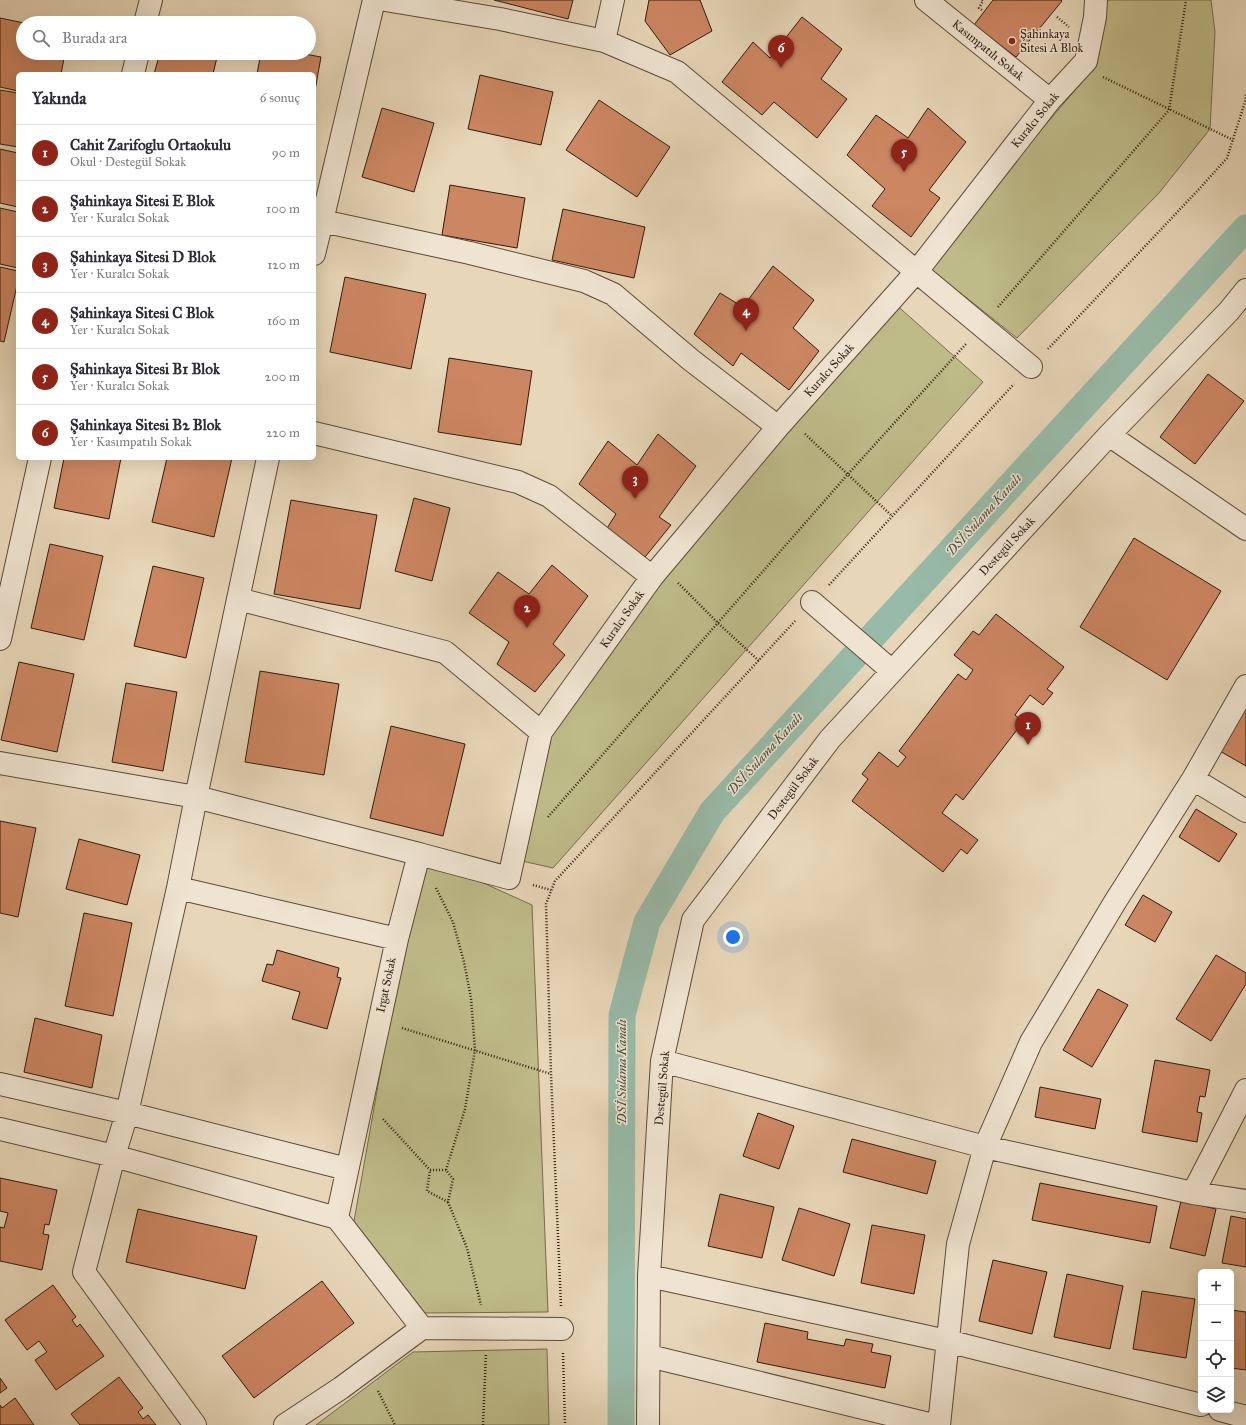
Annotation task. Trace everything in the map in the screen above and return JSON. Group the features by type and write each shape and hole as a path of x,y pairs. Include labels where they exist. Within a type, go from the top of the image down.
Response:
{"street":[{"path":"147,16 151,0"},
{"path":"316,246 374,0"},
{"path":"385,0 500,19 604,41 677,72 1031,367"},
{"path":"604,41 613,0"},
{"name":"Kasımpatılı Sokak","path":"926,0 1050,100"},
{"name":"Kuralcı Sokak","path":"541,732 656,571 782,422 917,271 1050,100 1086,61 1095,17 1096,0"},
{"path":"133,72 136,60"},
{"path":"322,221 470,253 584,282 613,294 691,360 782,422"},
{"name":"Destegül Sokak","path":"648,1425 649,1276 662,1061 693,920 830,739 1109,435 1229,311 1246,290"},
{"path":"316,433 518,482 549,496 656,571"},
{"path":"1109,435 1246,529"},
{"path":"0,638 40,460"},
{"path":"195,1425 84,1272 114,1156 127,1113 178,888 268,460"},
{"path":"0,763 196,797 509,878 541,732 445,652 238,599"},
{"path":"812,602 892,671"},
{"path":"939,1425 958,1244 986,1147 1031,1042 1115,902 1193,779 1246,686"},
{"path":"1193,779 1246,811"},
{"name":"Irgat Sokak","path":"337,1218 397,938 419,854"},
{"path":"178,888 397,938"},
{"path":"662,1061 986,1147 1193,1193 1246,1201"},
{"path":"0,1084 127,1113 347,1170"},
{"path":"1193,1193 1246,1090"},
{"path":"0,1129 114,1156 337,1218 422,1328"},
{"path":"649,1276 947,1341 1198,1404"},
{"path":"285,1425 422,1328 562,1328"},
{"path":"649,1356 933,1425"},
{"path":"1231,1413 1246,1417"}],"path":[{"path":"982,0 984,2 979,8 983,11"},
{"path":"545,821 848,474 982,326 1169,110 1186,0"},
{"path":"1081,66 1232,140"},
{"path":"565,1425 546,904 555,882 812,602 1227,158 1245,102 1246,93"},
{"path":"782,422 848,474 892,516"},
{"path":"656,571 718,623 759,661"},
{"path":"436,888 453,922 464,962 471,998 475,1050 464,1109 446,1170"},
{"path":"379,1021 551,1074"},
{"path":"362,1097 430,1170 446,1170"},
{"path":"430,1170 427,1191 448,1202"},
{"path":"446,1170 453,1179 448,1202 467,1248 486,1328 483,1425"},
{"path":"363,1371 382,1397 395,1425"}],"shaded area":[{"path":"1101,0 1211,0 1215,32 1210,129 1159,193 1017,338 929,268 991,189 1087,76"},
{"path":"893,302 983,382 553,868 522,861 549,732 668,567"},
{"path":"419,854 532,905 548,1312 425,1313 354,1221"},
{"path":"547,1349 549,1425 316,1425 413,1352"}],"building":[{"path":"494,0 573,0 568,19"},
{"path":"649,0 700,0 712,31 670,55 645,21"},
{"name":"Şahinkaya Sitesi A Blok","path":"993,0 1062,1 1016,57 974,25"},
{"path":"802,17 842,49 821,79 847,99 817,138 774,102 762,115 722,82 753,42 770,58"},
{"path":"0,18 16,21 16,60 64,60 61,72 16,72 16,91 0,87"},
{"path":"316,56 321,57 316,85 316,72 257,72 260,60 316,60"},
{"path":"158,60 216,60 213,72 155,72"},
{"path":"480,75 553,92 541,145 468,129"},
{"path":"0,90 16,93 16,147 0,144"},
{"path":"599,100 670,147 637,197 566,150"},
{"path":"382,108 434,123 414,192 362,177"},
{"path":"928,108 966,142 929,190 940,198 911,237 872,206 885,189 847,155 876,115 908,138"},
{"path":"0,149 16,153 16,207 0,203"},
{"path":"450,185 525,198 517,248 442,235"},
{"path":"0,208 16,212 16,268 0,264"},
{"path":"563,209 645,227 634,278 552,260"},
{"path":"773,266 814,300 793,328 819,351 789,390 741,353 733,366 694,334 720,293 743,307"},
{"path":"0,267 16,271 16,290 4,342 0,341"},
{"path":"345,277 426,294 411,369 330,352"},
{"path":"449,358 532,371 521,445 438,432"},
{"path":"1208,374 1244,401 1195,464 1160,437"},
{"path":"658,434 696,466 659,517 671,525 641,562 604,533 616,514 579,484 608,441 637,465"},
{"path":"64,460 121,460 109,519 54,508"},
{"path":"167,460 232,460 214,537 152,522"},
{"path":"414,498 450,508 432,581 395,571"},
{"path":"291,500 377,515 360,609 274,594"},
{"path":"1134,538 1221,591 1167,680 1080,627"},
{"path":"50,544 103,556 84,640 31,628"},
{"path":"552,565 588,596 553,644 565,655 535,692 497,664 509,642 469,613 498,572 529,594"},
{"path":"153,566 204,578 186,658 134,646"},
{"path":"996,614 1064,667 1047,689 1053,693 1043,705 1030,695 1015,715 1023,722 963,800 956,794 942,813 978,840 967,854 961,849 943,872 852,801 868,779 862,774 879,752 898,767 906,757 899,751 958,674 966,680 973,670 954,655 973,631 979,635"},
{"path":"19,662 74,674 57,752 1,740"},
{"path":"260,671 339,684 324,775 245,762"},
{"path":"126,683 177,692 163,771 112,762"},
{"path":"1246,699 1246,766 1218,750"},
{"path":"391,726 465,744 443,836 370,818"},
{"path":"1196,809 1237,834 1219,862 1179,837"},
{"path":"0,821 36,828 18,917 0,913"},
{"path":"79,839 140,855 127,905 66,889"},
{"path":"1143,895 1172,912 1155,942 1125,925"},
{"path":"84,913 132,923 113,1016 65,1006"},
{"path":"277,950 339,968 337,977 341,978 327,1029 292,1019 300,992 262,981 267,964 273,965"},
{"path":"1216,955 1246,973 1246,984 1211,1041 1176,1019"},
{"path":"1098,989 1128,1005 1092,1067 1063,1050"},
{"path":"35,1018 102,1035 92,1088 24,1072"},
{"path":"1155,1060 1210,1070 1205,1097 1200,1096 1197,1112 1202,1113 1197,1142 1142,1132"},
{"path":"1040,1087 1101,1099 1095,1129 1035,1117"},
{"path":"758,1113 794,1126 779,1169 743,1156"},
{"path":"852,1139 936,1161 927,1194 843,1172"},
{"path":"0,1178 57,1190 49,1225 45,1224 43,1234 49,1235 42,1270 0,1261 0,1227 4,1228 8,1213 0,1211"},
{"path":"1040,1183 1157,1206 1150,1243 1032,1220"},
{"path":"720,1194 774,1207 762,1258 708,1246"},
{"path":"1181,1201 1216,1209 1205,1256 1170,1248"},
{"path":"799,1208 850,1224 834,1276 782,1260"},
{"path":"138,1209 257,1236 245,1289 126,1262"},
{"path":"1231,1216 1246,1219 1246,1267 1222,1263"},
{"path":"872,1225 925,1235 914,1294 861,1283"},
{"path":"993,1260 1047,1272 1032,1334 979,1321"},
{"path":"1067,1274 1123,1286 1110,1349 1054,1337"},
{"path":"322,1281 354,1323 254,1398 222,1356"},
{"path":"53,1285 76,1317 72,1320 77,1327 80,1324 104,1356 56,1390 35,1360 47,1352 39,1341 27,1350 5,1320"},
{"path":"1142,1291 1195,1299 1186,1358 1133,1349"},
{"path":"1234,1310 1246,1312 1246,1370 1234,1368"},
{"path":"765,1323 808,1332 807,1339 844,1346 846,1339 873,1344 871,1352 891,1356 885,1388 757,1362"},
{"path":"119,1377 143,1408 138,1412 143,1419 148,1415 156,1425 80,1425 71,1414"},
{"path":"0,1378 7,1388 0,1393"},
{"path":"15,1398 34,1425 0,1425 0,1405 2,1408"}],"waterway":[{"name":"DSİ Sulama Kanalı","path":"621,1425 622,1015 647,922 712,812 1246,228"}],"place":[{"name":"Şahinkaya Sitesi A Blok","path":"1012,41"},
{"name":"Şahinkaya Sitesi B2 Blok","path":"781,68"},
{"name":"Şahinkaya Sitesi B1 Blok","path":"904,172"},
{"name":"Şahinkaya Sitesi C Blok","path":"746,331"},
{"name":"Şahinkaya Sitesi D Blok","path":"635,499"},
{"name":"Şahinkaya Sitesi E Blok","path":"527,628"},
{"name":"Cahit Zarifoglu Ortaokulu","path":"1028,745"}]}
